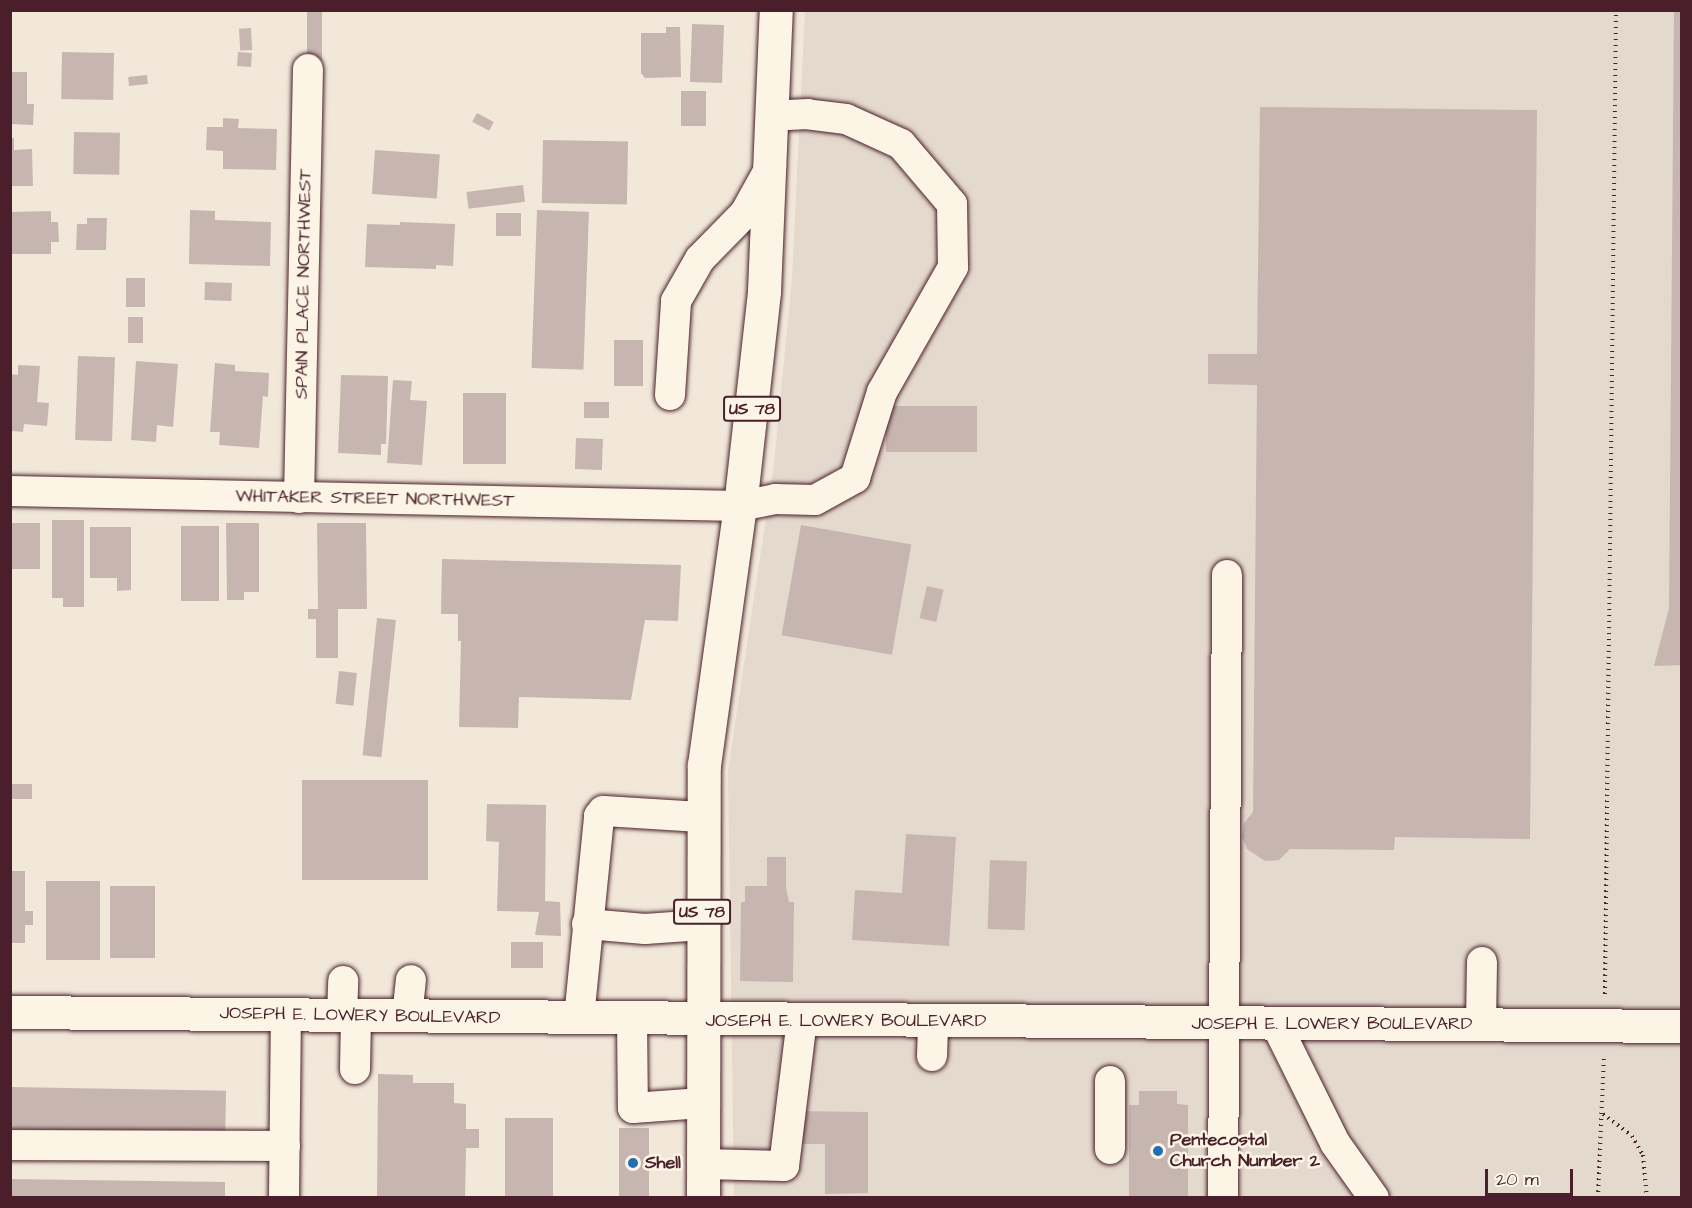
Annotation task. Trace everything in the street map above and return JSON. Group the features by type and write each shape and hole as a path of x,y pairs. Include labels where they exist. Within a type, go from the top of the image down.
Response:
{"main road":[{"name":"US 78","path":"703,1197 702,817 710,700 741,506 764,291 772,164 776,10"},
{"name":"JOSEPH E. LOWERY BOULEVARD","path":"10,1012 702,1020 1682,1026"}],"street":[{"name":"SPAIN PLACE NORTHWEST","path":"299,498 308,69"},
{"name":"WHITAKER STREET NORTHWEST","path":"10,491 741,506 775,499 815,500 855,478 882,392 952,267 952,204 901,144 846,119 808,114 773,116"},
{"path":"670,395 676,301 700,260 745,213 772,164"},
{"path":"1223,1197 1227,575"},
{"path":"579,1018 599,816 603,811 702,817"},
{"path":"587,924 645,929 702,925"},
{"path":"1481,1025 1482,962"},
{"path":"407,1017 411,980"},
{"path":"343,981 355,1069"},
{"path":"284,1197 286,1015"},
{"path":"632,1019 633,1108 702,1103"},
{"path":"703,1164 784,1166 802,1020"},
{"path":"932,1056 933,1021"},
{"path":"1276,1024 1335,1143 1374,1197"},
{"path":"1110,1081 1110,1149"},
{"path":"10,1144 285,1146"}],"path":[{"path":"1605,995 1612,635 1616,10"},
{"path":"1598,1197 1604,1048"},
{"path":"1603,1114 1632,1136 1643,1155 1647,1197"}],"shaded area":[{"path":"805,11 1681,11 1681,1197 734,1198 728,771 774,464 792,278"}],"building":[{"path":"307,10 322,10 322,65 307,65"},
{"path":"1674,10 1682,10 1682,665 1654,666 1669,608"},
{"path":"692,24 724,25 722,83 690,82"},
{"path":"666,27 680,27 681,77 645,78 641,73 641,33 666,33"},
{"path":"251,28 252,50 240,51 239,29"},
{"path":"62,52 114,53 113,100 61,99"},
{"path":"238,52 252,53 251,67 237,66"},
{"path":"10,72 27,72 27,104 34,104 33,125 10,124"},
{"path":"147,75 148,84 129,86 128,77"},
{"path":"681,91 706,91 706,126 681,126"},
{"path":"1260,107 1537,110 1530,839 1395,837 1394,850 1290,849 1279,860 1265,861 1247,849 1242,837 1244,823 1253,812 1257,385 1208,384 1208,354 1257,354"},
{"path":"477,113 494,122 489,131 472,122"},
{"path":"223,118 239,119 238,128 277,129 276,170 223,169 223,151 206,150 207,127 223,127"},
{"path":"74,132 120,133 119,175 73,174"},
{"path":"10,138 14,138 14,150 32,149 33,186 10,186"},
{"path":"543,140 628,141 627,204 542,203"},
{"path":"375,150 440,155 437,198 372,194"},
{"path":"523,185 525,202 468,209 466,192"},
{"path":"190,210 215,211 215,220 271,222 270,266 189,264"},
{"path":"537,210 589,212 583,370 531,368"},
{"path":"51,211 51,222 58,222 59,242 51,242 51,254 10,254 10,212"},
{"path":"496,213 521,213 521,236 496,236"},
{"path":"87,218 107,218 106,250 76,250 77,224 87,224"},
{"path":"400,222 455,224 453,266 436,265 436,269 365,267 367,224 400,225"},
{"path":"126,278 145,278 145,307 126,307"},
{"path":"205,282 232,283 231,301 204,300"},
{"path":"128,317 143,317 143,343 128,343"},
{"path":"614,340 643,340 643,386 614,386"},
{"path":"78,356 115,357 112,441 75,440"},
{"path":"136,361 178,364 173,427 157,425 156,442 131,440"},
{"path":"215,363 235,365 235,371 269,373 268,397 263,396 259,448 219,445 220,432 210,432"},
{"path":"18,365 40,366 37,402 49,403 47,426 24,424 23,432 12,431 10,374 18,375"},
{"path":"341,375 388,376 386,444 381,444 381,455 338,453"},
{"path":"393,380 412,381 410,400 427,401 422,465 387,463"},
{"path":"463,393 506,393 506,464 463,464"},
{"path":"584,402 609,402 609,418 584,418"},
{"path":"886,406 977,406 977,452 886,452"},
{"path":"576,438 603,439 602,470 575,469"},
{"path":"52,520 84,520 84,607 63,607 63,598 52,598"},
{"path":"10,523 40,523 40,569 10,569"},
{"path":"226,523 259,523 259,592 244,592 244,600 227,600"},
{"path":"317,523 366,523 367,609 338,609 338,658 316,658 316,619 308,619 308,609 318,609"},
{"path":"801,525 911,544 892,655 782,635"},
{"path":"181,526 219,526 219,601 181,601"},
{"path":"90,527 131,527 131,590 117,591 117,578 90,578"},
{"path":"442,559 681,565 678,621 645,620 631,700 519,697 518,728 459,727 461,641 458,641 458,614 441,614"},
{"path":"927,586 944,590 936,622 920,618"},
{"path":"377,618 396,620 381,757 363,755"},
{"path":"339,671 357,673 353,706 336,704"},
{"path":"302,780 428,780 428,880 302,880"},
{"path":"10,784 32,784 32,799 10,799"},
{"path":"487,804 546,805 545,901 560,902 561,936 535,935 539,912 497,911 499,842 486,841"},
{"path":"906,834 956,837 949,946 852,940 855,890 902,893"},
{"path":"767,857 786,857 786,888 789,902 794,902 793,982 740,981 741,902 745,902 745,886 767,886"},
{"path":"990,860 1027,861 1025,930 988,929"},
{"path":"10,871 25,871 25,911 33,911 33,925 25,925 25,943 10,943"},
{"path":"46,881 100,881 100,960 46,960"},
{"path":"110,886 155,886 155,958 110,958"},
{"path":"511,942 543,942 543,968 511,968"},
{"path":"378,1074 413,1075 413,1083 454,1083 454,1103 466,1104 466,1129 479,1129 479,1148 466,1148 465,1198 377,1198"},
{"path":"10,1087 226,1091 225,1133 10,1129"},
{"name":"Pentecostal Church Number 2","path":"1139,1091 1177,1091 1177,1104 1188,1105 1188,1198 1129,1198 1129,1105 1139,1105"},
{"path":"794,1111 868,1112 868,1193 825,1194 825,1144 795,1144"},
{"path":"505,1118 553,1118 553,1198 505,1198"},
{"name":"Shell","path":"619,1128 649,1128 649,1198 619,1198"},
{"path":"10,1179 225,1182 225,1198 10,1198"}],"place":[{"name":"Pentecostal Church Number 2","path":"1158,1151"},
{"name":"Shell","path":"633,1163"}]}
